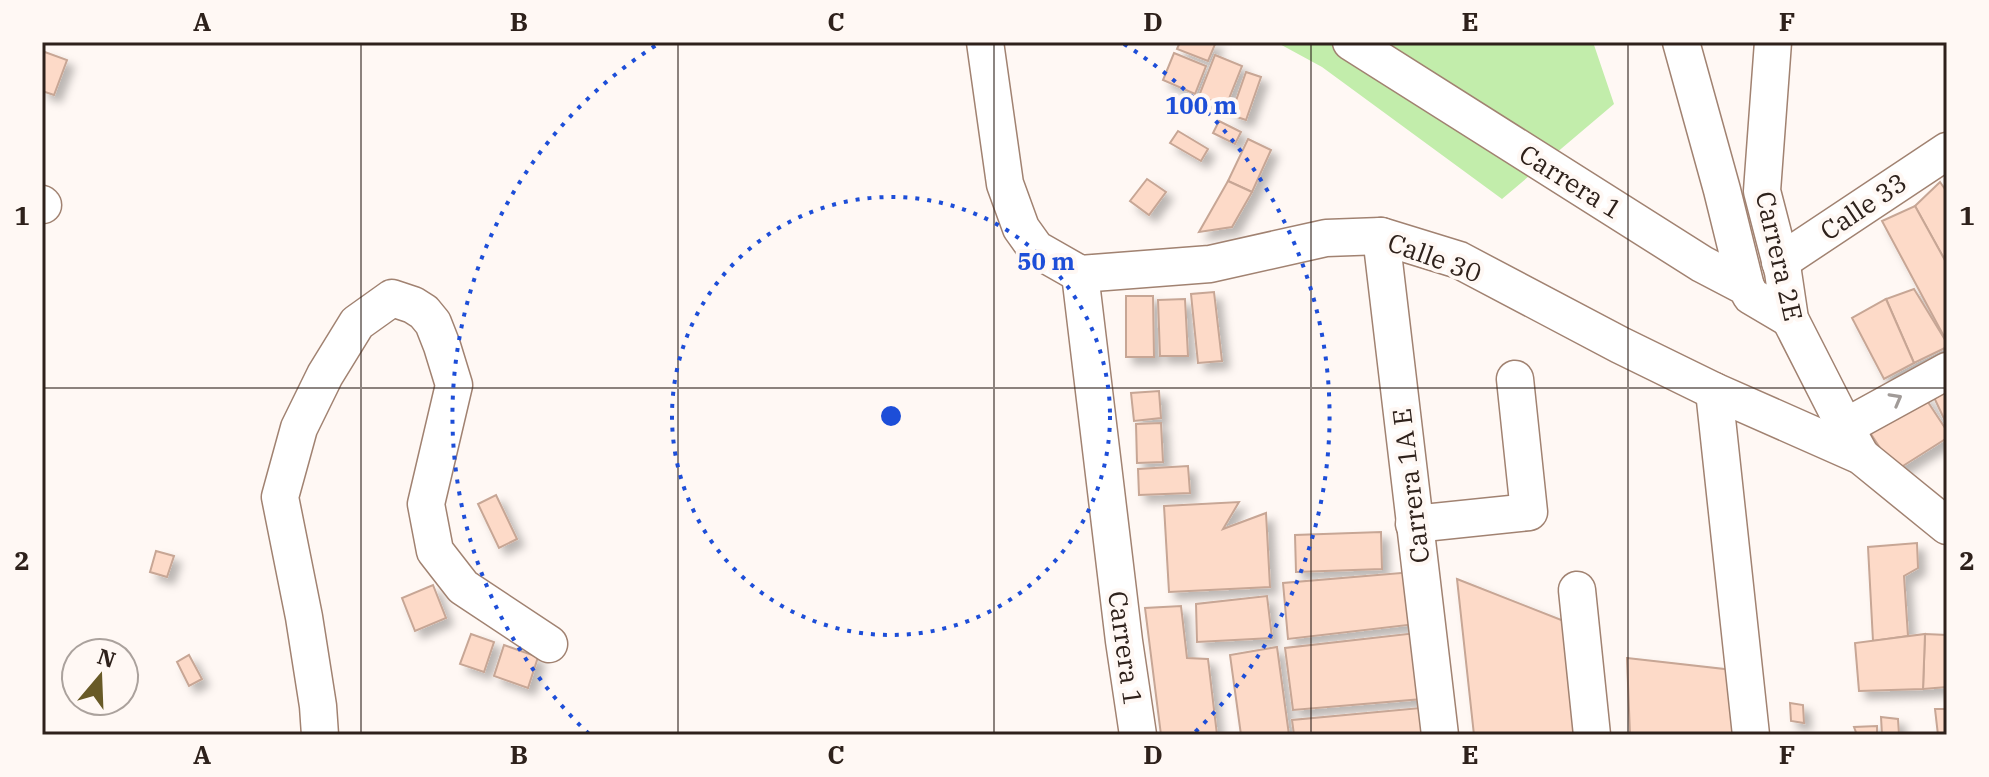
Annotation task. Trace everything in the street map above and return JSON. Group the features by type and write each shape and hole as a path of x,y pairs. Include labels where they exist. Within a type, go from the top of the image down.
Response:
{"street":[{"path":"985,42 1005,184 1021,228 1036,249 1080,274"},
{"name":"Carrera 1","path":"1351,42 1790,319"},
{"path":"1681,42 1748,292"},
{"name":"Carrera 2E","path":"1773,42 1762,191 1790,319 1853,441"},
{"name":"Calle 33","path":"1748,292 1767,294 1777,287 1781,267 1947,151"},
{"name":"Calle 30","path":"1080,274 1210,264 1326,238 1381,236 1459,260 1714,391 1853,441 1947,526"},
{"name":"Carrera 1A E","path":"1381,236 1440,735"},
{"name":"Carrera 1","path":"1080,274 1138,735"},
{"path":"320,735 304,617 280,497 299,428 325,375 357,323 392,298 413,305 433,323 454,385 426,504 435,551 463,587 549,644"},
{"path":"1853,441 1947,371"},
{"path":"1414,524 1529,512 1515,379"},
{"path":"1714,391 1751,735"},
{"path":"1577,590 1592,735"}],"green space":[{"path":"1276,42 1593,42 1614,104 1502,199 1322,67"}],"building":[{"path":"1180,42 1216,42 1208,61 1177,49"},
{"path":"42,51 67,60 54,95 42,91"},
{"path":"1174,53 1206,66 1195,94 1163,80"},
{"path":"1215,55 1242,66 1226,106 1199,96"},
{"path":"1246,72 1261,77 1246,120 1231,115"},
{"path":"1219,121 1241,132 1235,144 1213,133"},
{"path":"1178,131 1208,149 1201,161 1170,143"},
{"path":"1248,139 1271,150 1252,192 1228,181"},
{"path":"1147,179 1166,192 1149,215 1130,201"},
{"path":"1228,181 1252,192 1232,227 1199,232"},
{"path":"1940,182 1947,192 1947,264 1915,206"},
{"path":"1915,206 1947,264 1947,342 1882,221"},
{"path":"1914,289 1947,347 1914,363 1886,299"},
{"path":"1214,292 1222,361 1198,363 1191,294"},
{"path":"1126,296 1153,296 1154,357 1126,357"},
{"path":"1185,299 1188,356 1160,356 1158,300"},
{"path":"1886,299 1914,363 1884,379 1852,318"},
{"path":"1947,383 1947,425 1931,391"},
{"path":"1159,391 1161,418 1134,421 1131,393"},
{"path":"1922,393 1947,431 1947,438 1895,471 1867,428"},
{"path":"1161,423 1163,462 1137,463 1136,424"},
{"path":"1188,466 1190,493 1139,495 1138,469"},
{"path":"496,495 517,539 499,548 478,504"},
{"path":"1239,502 1223,529 1266,513 1270,587 1169,592 1164,506"},
{"path":"1381,532 1382,569 1296,572 1295,535"},
{"path":"1917,543 1918,568 1904,576 1908,636 1873,641 1868,547"},
{"path":"156,551 174,556 167,577 150,572"},
{"path":"1413,572 1425,623 1288,639 1283,583"},
{"path":"1457,579 1574,625 1587,735 1474,735"},
{"path":"433,585 446,618 415,631 402,598"},
{"path":"1267,596 1272,638 1197,642 1196,604"},
{"path":"1181,606 1187,658 1208,659 1217,735 1161,735 1145,608"},
{"path":"1425,632 1434,698 1293,710 1285,648"},
{"path":"471,634 494,642 484,672 460,664"},
{"path":"1925,634 1947,635 1947,687 1923,689"},
{"path":"1925,634 1923,689 1859,691 1855,643"},
{"path":"504,645 538,657 528,688 494,676"},
{"path":"1277,647 1289,735 1241,735 1230,655"},
{"path":"189,655 202,679 189,686 177,662"},
{"path":"1627,658 1733,670 1737,735 1630,735"},
{"path":"1790,703 1803,705 1804,723 1791,721"},
{"path":"1431,707 1434,735 1294,735 1292,720"},
{"path":"1935,709 1947,709 1947,735 1938,735"},
{"path":"1881,717 1898,719 1899,735 1882,735"},
{"path":"1877,726 1877,735 1857,735 1854,727"}]}
